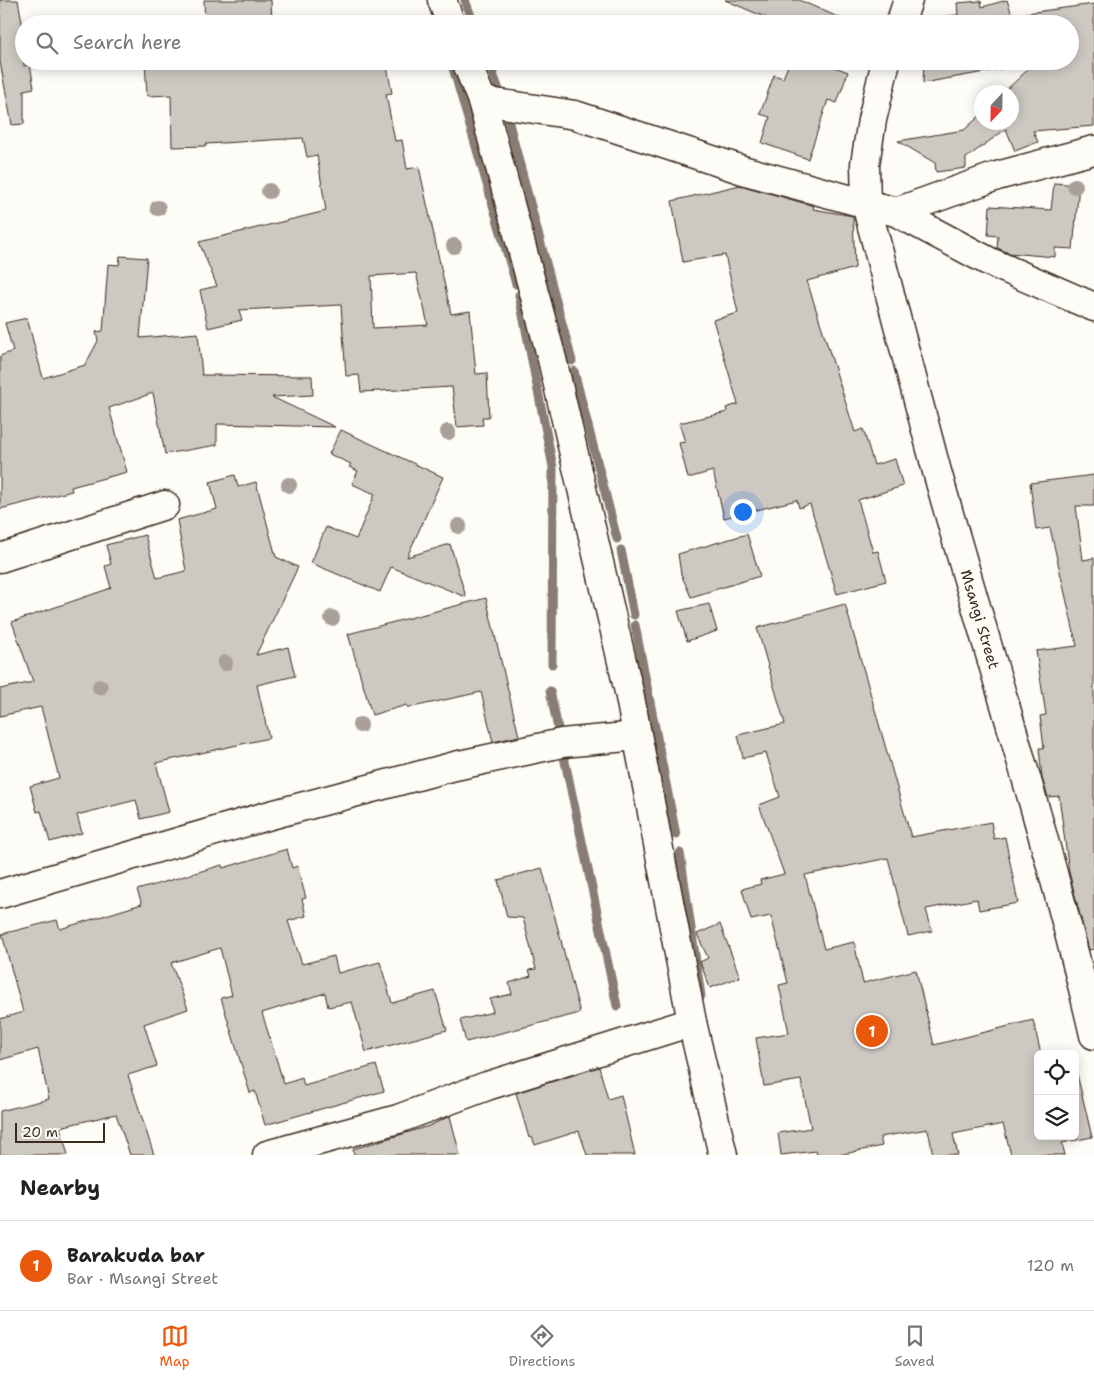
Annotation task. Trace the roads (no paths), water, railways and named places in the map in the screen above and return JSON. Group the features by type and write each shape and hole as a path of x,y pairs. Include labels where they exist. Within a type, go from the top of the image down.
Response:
{"street":[{"path":"442,0 448,15"},
{"path":"903,15 908,0"},
{"path":"470,70 482,101 552,359 629,692 692,1022 723,1155"},
{"name":"Msangi Street","path":"884,70 872,120 865,164 866,204 936,467 1032,798 1079,969 1094,1035"},
{"path":"482,101 575,115 746,171 896,212 990,262 1094,307"},
{"path":"896,212 997,176 1094,150"},
{"path":"0,558 165,505"},
{"path":"0,894 267,816 455,766 562,743 637,736"},
{"path":"267,1155 398,1119 486,1086 692,1022"}],"waterway":[{"path":"465,0 471,15"},
{"path":"454,70 516,284"},
{"path":"491,70 503,100"},
{"path":"507,116 572,361"},
{"path":"519,295 553,467 552,664"},
{"path":"574,371 617,539"},
{"path":"621,550 634,615"},
{"path":"635,625 676,835"},
{"path":"550,691 617,1006"},
{"path":"680,853 701,996"}],"place":[{"name":"Barakuda bar","path":"872,1031"}]}
